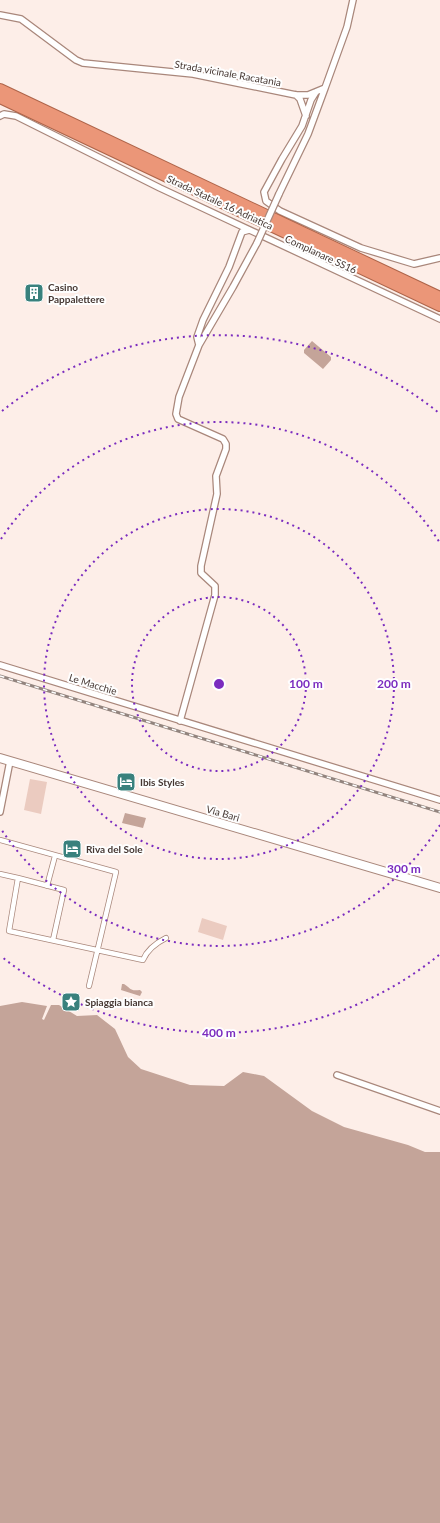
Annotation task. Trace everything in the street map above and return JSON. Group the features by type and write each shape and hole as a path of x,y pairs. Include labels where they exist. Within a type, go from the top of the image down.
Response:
{"highway":[{"name":"Strada Statale 16 Adriatica","path":"0,89 440,297"},
{"name":"Strada Statale 16 Adriatica","path":"0,98 440,306"},
{"path":"416,285 426,285 440,292"}],"main road":[{"name":"Via Bari","path":"0,758 440,888"}],"street":[{"path":"180,720 215,595 215,586 201,573 201,566 217,494 216,476 226,449 226,444 223,439 178,419 176,414 179,397 199,345 257,243 308,134 347,27 353,0"},
{"name":"Strada vicinale Racatania","path":"0,15 21,19 76,60 83,62 193,74 296,94 308,95 325,88"},
{"path":"316,92 311,100 306,116 296,138 282,159 264,192 266,201 280,211 361,248 414,264 440,258"},
{"path":"296,94 300,99 306,116"},
{"name":"Complanare SS16","path":"0,116 4,114 16,116 160,188 440,319"},
{"path":"199,345 197,337 203,320 229,267 242,232 249,230"},
{"name":"Le Macchie","path":"0,665 440,800"},
{"path":"0,812 10,761"},
{"path":"0,840 116,872 89,986"},
{"path":"48,886 56,856"},
{"path":"0,874 64,890 53,940"},
{"path":"18,878 9,931 143,960 146,952 159,941 166,938"},
{"path":"337,1075 440,1111"}],"shaded area":[{"path":"312,341 331,357 331,360 323,369 304,353 304,350"},
{"path":"30,779 47,782 41,814 24,810"},
{"path":"125,813 146,818 143,828 122,823"},
{"path":"202,918 227,926 223,940 198,932"},
{"path":"122,984 132,990 140,990 142,992 140,996 121,990"},
{"path":"22,1002 47,1006 42,1019 44,1020 51,1005 59,1005 77,1016 97,1015 115,1029 128,1057 141,1069 190,1085 224,1086 243,1072 264,1076 312,1111 344,1127 408,1145 425,1152 440,1152 440,1523 0,1523 0,1006"}],"railway":[{"path":"0,676 440,812"}],"place":[{"name":"Casino Pappalettere","path":"34,293"},
{"name":"Ibis Styles","path":"126,782"},
{"name":"Riva del Sole","path":"72,849"},
{"name":"Spiaggia bianca","path":"71,1002"}]}
